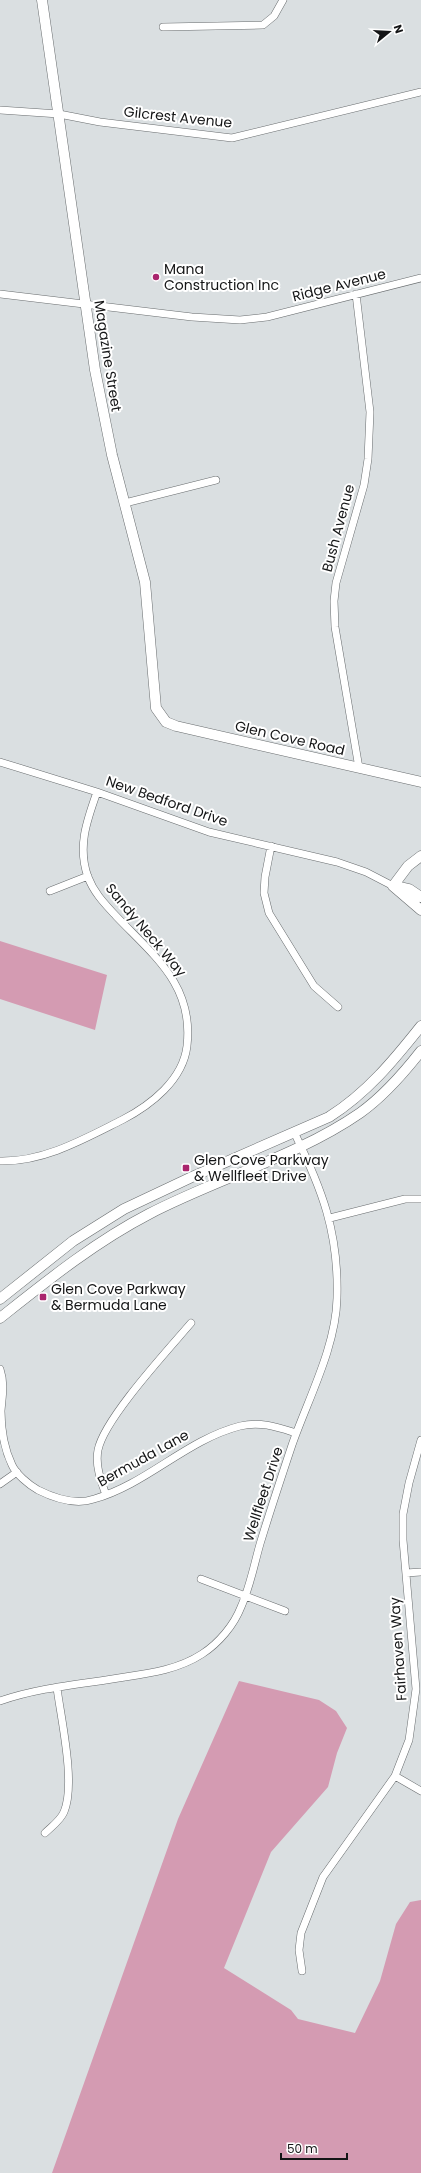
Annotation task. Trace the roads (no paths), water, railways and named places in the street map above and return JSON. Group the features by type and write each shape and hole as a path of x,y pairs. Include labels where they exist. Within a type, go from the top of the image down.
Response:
{"street":[{"name":"Magazine Street","path":"42,0 85,304 103,415 145,582 153,686 158,713"},
{"path":"163,27 263,25 274,16 283,0"},
{"name":"Gilcrest Avenue","path":"0,110 59,114 100,122 232,138 421,92"},
{"name":"Ridge Avenue","path":"0,294 192,317 240,320 267,317 421,278"},
{"name":"Bush Avenue","path":"356,294 370,412 368,459 364,485 336,583 334,600 335,627 359,768"},
{"path":"125,503 216,480"},
{"name":"Glen Cove Road","path":"158,713 166,722 176,726 421,782"},
{"name":"New Bedford Drive","path":"0,762 97,792 209,832 337,862 366,872 393,886 421,910"},
{"name":"Sandy Neck Way","path":"0,1161 27,1159 47,1154 79,1142 130,1116 151,1102 172,1082 185,1057 188,1032 187,1013 178,987 164,966 105,904 95,891 88,876 83,845 84,830 97,792"},
{"path":"271,846 265,877 264,892 269,913 314,986 338,1007"},
{"path":"393,886 408,866 421,856"},
{"path":"50,891 88,876"},
{"name":"New Bedford Drive","path":"393,886 409,889 421,897"},
{"path":"0,1299 73,1241 124,1209 329,1117 345,1107 388,1067 421,1026"},
{"path":"0,1318 78,1257 108,1236 150,1213 336,1129 360,1113 402,1076 421,1051"},
{"name":"Wellfleet Drive","path":"0,1701 26,1693 160,1671 192,1660 215,1644 226,1632 242,1607 296,1433 325,1358 335,1316 337,1298 335,1247 330,1218 316,1179 294,1132"},
{"path":"330,1218 405,1200 421,1199"},
{"path":"106,1495 98,1472 97,1451 102,1437 149,1372 191,1323"},
{"name":"Bermuda Lane","path":"0,1370 4,1390 1,1411 3,1439 12,1466 34,1487 48,1495 65,1500 92,1500 106,1495 144,1475 214,1434 241,1426 258,1423 275,1426 296,1433"},
{"name":"Fairhaven Way","path":"302,1971 299,1950 301,1933 323,1877 395,1776 409,1740 419,1689 406,1573 403,1514 409,1483 421,1440"},
{"path":"0,1484 17,1472"},
{"path":"406,1573 421,1572"},
{"path":"201,1579 285,1611"},
{"path":"45,1833 60,1819 64,1810 69,1776 57,1688"},
{"path":"395,1776 421,1791"}],"place":[{"name":"Mana Construction Inc","path":"156,277"},
{"name":"Glen Cove Parkway & Wellfleet Drive","path":"186,1168"},
{"name":"Glen Cove Parkway & Bermuda Lane","path":"43,1297"}]}
